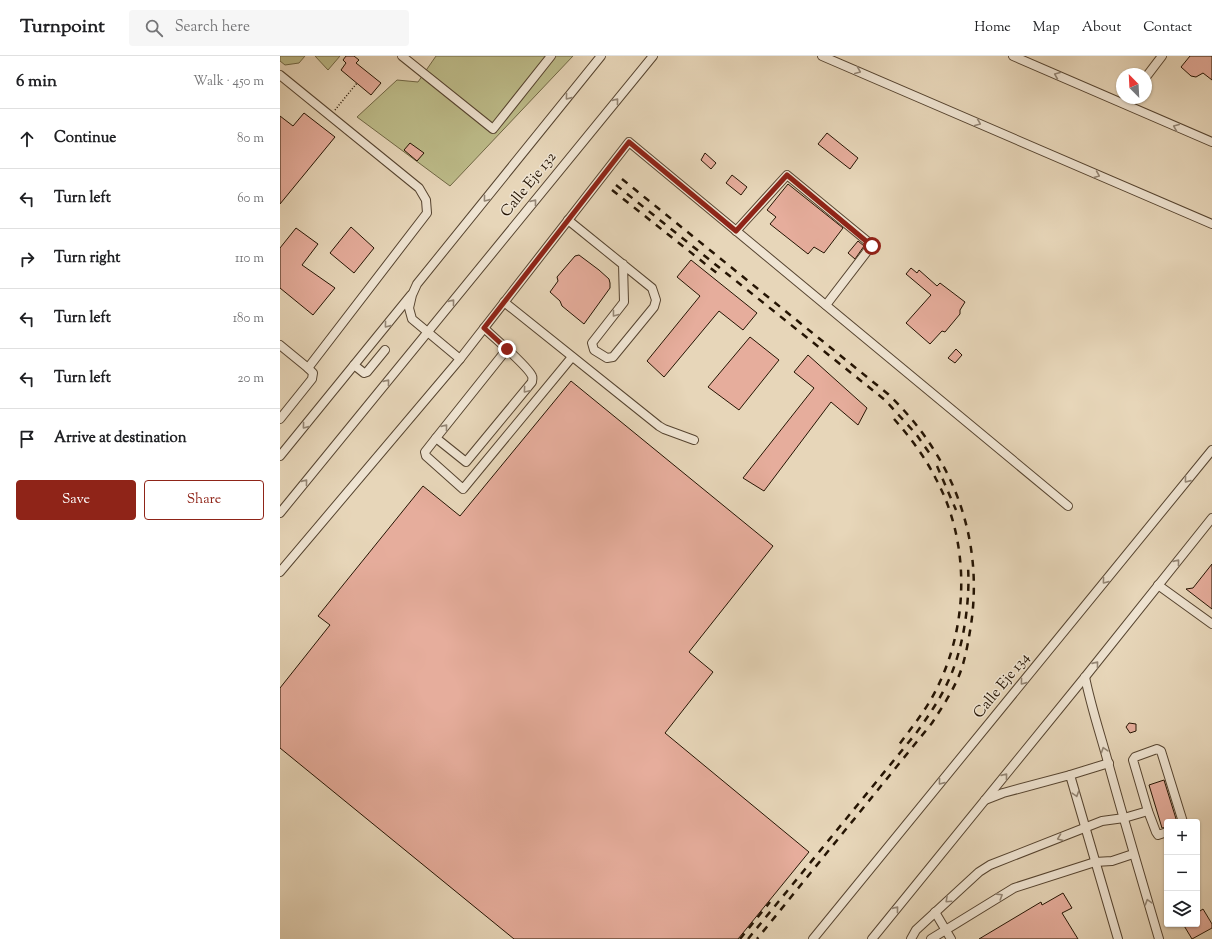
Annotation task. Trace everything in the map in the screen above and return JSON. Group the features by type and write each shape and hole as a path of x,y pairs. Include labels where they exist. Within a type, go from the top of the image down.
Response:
{"street":[{"path":"402,56 493,130 551,56"},
{"name":"Calle Eje 132","path":"280,456 412,295 422,278 601,56"},
{"name":"Calle Eje 132","path":"280,513 653,56"},
{"path":"822,56 1212,224"},
{"path":"1013,56 1116,97"},
{"path":"1152,69 1162,56"},
{"path":"280,75 419,188 426,200 426,213 308,368"},
{"path":"1133,104 1212,142"},
{"path":"280,572 460,359 629,142 1068,506"},
{"path":"736,231 787,175 872,246 826,305"},
{"path":"568,220 623,264 652,288 656,300 654,307 613,357 608,358 594,350 592,343 624,302 623,264"},
{"name":"Calle Eje 132","path":"412,295 409,308 412,319 427,333"},
{"path":"504,302 659,426 694,440"},
{"path":"436,438 466,462 532,382 532,377 529,371 484,328"},
{"path":"427,333 460,359"},
{"path":"280,345 313,373 312,379 280,419"},
{"path":"507,349 426,452 426,456 463,489 572,357"},
{"path":"354,365 364,373 367,372 384,350"},
{"name":"Calle Eje 134","path":"813,939 1212,450"},
{"path":"872,939 985,801 1212,518"},
{"path":"1158,585 1212,624"},
{"path":"1085,677 1095,720 1109,763 1159,939"},
{"path":"1164,833 1157,834 1148,811 1133,760 1135,757 1160,749 1182,819"},
{"path":"985,801 1003,793 1109,763"},
{"path":"1070,775 1118,939"},
{"path":"911,939 916,930 935,912 979,872 990,865 1102,821 1124,818 1148,811"},
{"path":"931,939 1014,888 1095,862 1112,861 1134,854"},
{"path":"935,912 952,939"}],"path":[{"path":"335,110 357,83"}],"shaded area":[{"path":"280,56 305,56 299,63 285,65 280,61"},
{"path":"315,56 340,56 328,70"},
{"path":"436,56 573,56 450,186 357,117 397,80 418,82"}],"building":[{"path":"346,56 354,56 359,60 356,63 381,83 371,95 341,70 346,63 343,60"},
{"path":"1190,56 1212,56 1212,80 1203,73 1196,77 1191,76 1181,67"},
{"path":"304,113 335,137 280,204 280,116 293,126"},
{"path":"827,133 858,158 850,169 818,144"},
{"path":"410,143 424,153 417,161 404,150"},
{"path":"705,153 716,163 711,169 701,160"},
{"path":"732,175 747,187 741,195 726,183"},
{"path":"788,184 843,228 824,253 814,247 808,254 770,224 776,217 767,210"},
{"path":"351,227 374,248 354,273 330,253"},
{"path":"296,228 318,244 302,265 335,288 313,315 280,288 280,248"},
{"path":"858,241 864,246 855,259 848,253"},
{"path":"579,255 609,279 610,283 610,288 584,324 562,306 560,301 550,292 558,281 557,277 575,256"},
{"path":"691,260 757,313 743,330 719,311 664,377 647,361 700,296 677,277"},
{"path":"911,268 917,273 919,270 937,286 940,283 965,302 960,310 960,314 945,332 942,331 930,344 906,323 931,295 906,274"},
{"path":"750,337 779,360 739,410 708,387"},
{"path":"956,349 962,355 955,363 948,358"},
{"path":"808,355 867,408 858,425 831,402 764,491 743,478 814,388 794,372"},
{"path":"571,381 773,546 689,652 713,672 665,733 809,852 738,939 514,939 280,748 280,688 330,625 318,616 423,486 460,516"},
{"path":"1212,564 1212,609 1186,589 1193,588"},
{"path":"1129,723 1136,724 1136,731 1130,733 1126,727"},
{"path":"1164,780 1176,819 1164,819 1164,828 1162,828 1149,785"},
{"path":"1063,893 1072,908 1062,913 1078,939 979,939 1041,902 1042,905"},
{"path":"1203,909 1212,924 1212,928 1192,939 1185,927 1200,927 1200,911"}],"railway":[{"path":"622,179 888,394 930,443 946,471 958,499 967,529 973,560 974,592 971,625 966,652 963,666 946,701 932,723 757,939"},
{"path":"616,185 885,400 916,434 930,454"},
{"path":"612,190 718,274"},
{"path":"894,419 922,455 936,479 947,503 955,529 960,556 961,583 960,610 948,663 929,703 898,746"},
{"path":"937,466 956,510"},
{"path":"748,939 917,732 939,700 952,673 962,641 967,603 968,567"},
{"path":"740,939 770,902"}],"route":[{"path":"507,349 484,328 629,142 736,231 787,175 872,246"}]}
